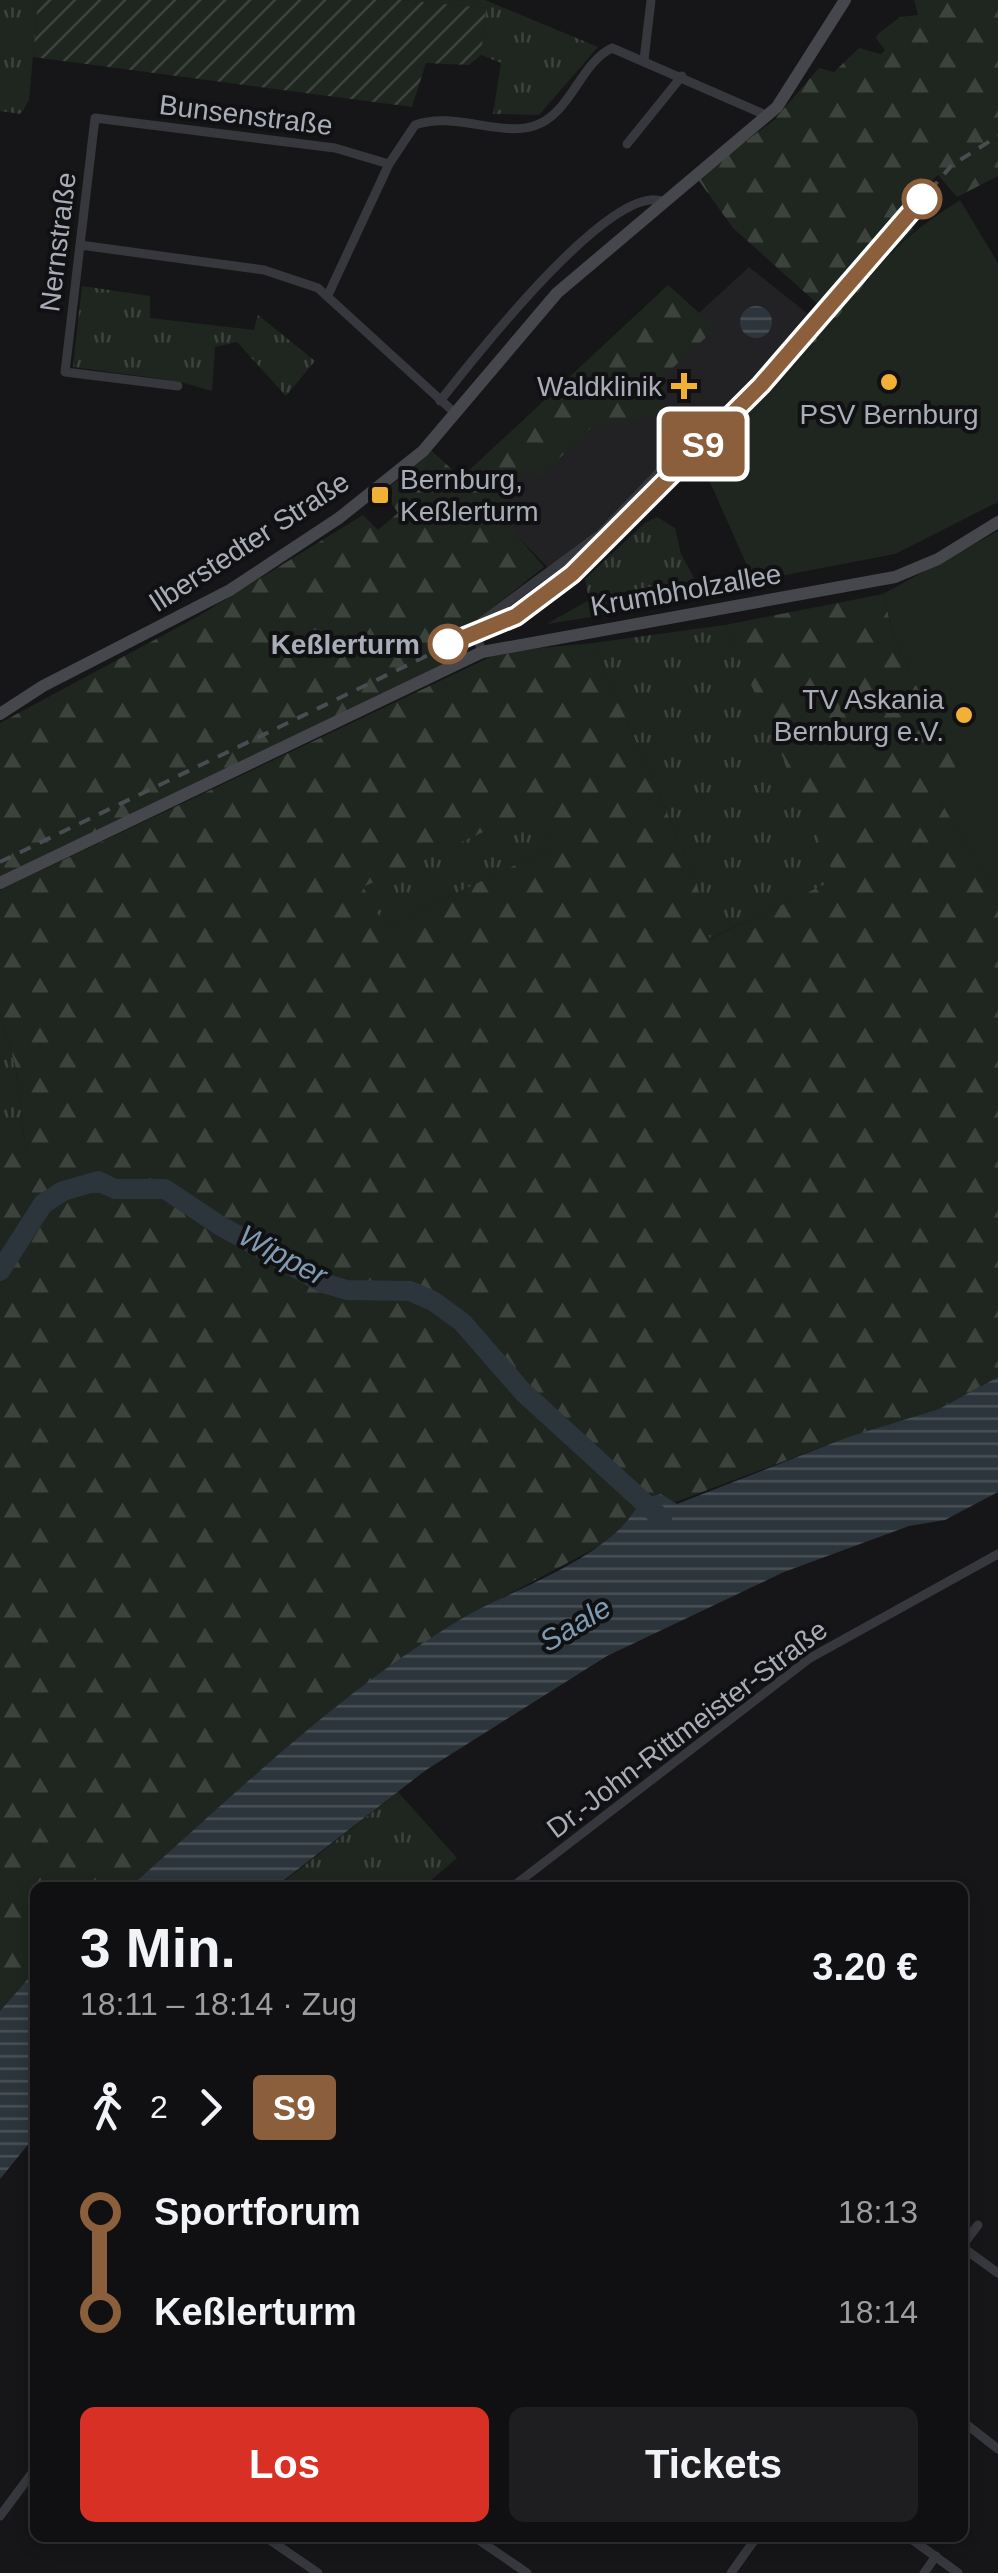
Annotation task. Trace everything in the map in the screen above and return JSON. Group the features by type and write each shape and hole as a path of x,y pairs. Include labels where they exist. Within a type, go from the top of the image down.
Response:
{"street":[{"path":"644,60 651,0"},
{"name":"Ilberstedter Straße","path":"0,714 43,686 198,608 320,532 423,451 557,293 768,116 786,95 845,0"},
{"path":"328,295 389,164 415,125 460,121 530,128 552,116 606,50 644,60 768,116"},
{"path":"627,144 682,76"},
{"name":"Bunsenstraße","path":"95,118 335,148 389,164"},
{"name":"Nernstraße","path":"95,118 65,372 178,386"},
{"name":"Ilberstedter Straße","path":"440,401 530,293 595,228 653,198 664,202"},
{"path":"80,245 264,270 328,295 456,414"},
{"path":"482,652 478,633 487,616 600,534 670,462"},
{"name":"Krumbholzallee","path":"0,883 482,652 878,582 925,566 998,522"},
{"name":"Dr.-John-Rittmeister-Straße","path":"519,1882 810,1658 998,1554"},
{"path":"968,2239 978,2225"},
{"path":"968,2251 998,2272"},
{"path":"968,2426 998,2448"},
{"path":"0,2516 30,2476"},
{"path":"273,2542 318,2573"},
{"path":"484,2542 528,2573"},
{"path":"732,2573 753,2542"},
{"path":"916,2542 958,2573"},
{"path":"924,2573 936,2556"}],"shaded area":[{"name":"Waldklinik","path":"749,267 812,317 617,527 561,581 488,506"}],"green space":[{"path":"0,0 38,0 29,100 21,114 0,111"},
{"path":"38,0 401,0 486,8 481,55 469,65 426,63 412,107 33,57"},
{"path":"401,0 485,0 598,47 539,115 493,114 501,63 481,55 486,8"},
{"path":"914,0 998,0 998,176 957,197 938,175 928,184 914,201 906,220 914,230 875,267 857,295 704,469 685,455 821,307 733,228 697,178 774,120 819,68 834,72 859,48 881,54 885,50 876,38 878,34 900,17 918,15"},
{"name":"PSV Bernburg","path":"960,200 998,263 998,502 895,554 754,581 704,469 890,254"},
{"path":"668,285 716,328 665,375 663,408 658,415 593,426 541,476 527,471 504,492 514,532 544,567 475,621 474,644 460,658 0,877 0,723 197,617 363,515 378,530 398,513 384,492 431,450 461,478"},
{"path":"82,286 150,296 150,318 254,330 258,315 315,361 286,396 237,342 215,347 212,391 177,381 73,367"},
{"path":"657,517 675,528 681,554 705,598 547,624 589,600 585,579 645,523"},
{"name":"TV Askania Bernburg e.V.","path":"998,531 998,897 941,802 965,787 895,641 883,594"},
{"path":"883,594 895,641 966,788 941,802 998,897 998,1377 939,1409 848,1437 633,1518 603,1544 460,1620 371,1680 136,1882 30,1882 30,1977 0,2011 0,1154 26,1150 15,1064 0,1013 0,890 501,652 593,643 696,880 710,939 836,879 725,625","holes":["536,808 553,847 385,927 363,887"]},
{"path":"725,625 837,879 709,939 696,880 593,643"},
{"path":"536,807 553,847 385,927 362,887"},
{"path":"0,1013 15,1064 26,1151 0,1154"},
{"path":"398,1792 457,1858 429,1882 283,1882"}],"water":[{"path":"756,306 767,311 772,322 767,333 756,338 745,333 740,322 745,311"},
{"name":"Saale","path":"998,1377 998,1492 945,1520 909,1526 784,1572 607,1656 426,1770 281,1882 136,1882 330,1711 461,1619 587,1554 629,1519 641,1499 661,1494 677,1504 848,1437 939,1409"},
{"path":"30,1977 30,2142 0,2179 0,2011"}],"waterway":[{"name":"Wipper","path":"0,1271 43,1204 63,1191 98,1181 115,1189 165,1189 219,1225 323,1283 347,1290 410,1291 433,1301 462,1322 523,1392 662,1519"}],"railway":[{"path":"0,862 536,603 572,574 761,385 952,165 998,136"}],"train":[{"name":"S9","path":"448,644 516,616 572,574 761,385 922,199"}],"place":[{"name":"PSV Bernburg","path":"889,382"},
{"name":"Waldklinik","path":"684,386"},
{"name":"Bernburg, Keßlerturm","path":"380,495"},
{"name":"Keßlerturm","path":"448,644"},
{"name":"TV Askania Bernburg e.V.","path":"964,715"}]}
